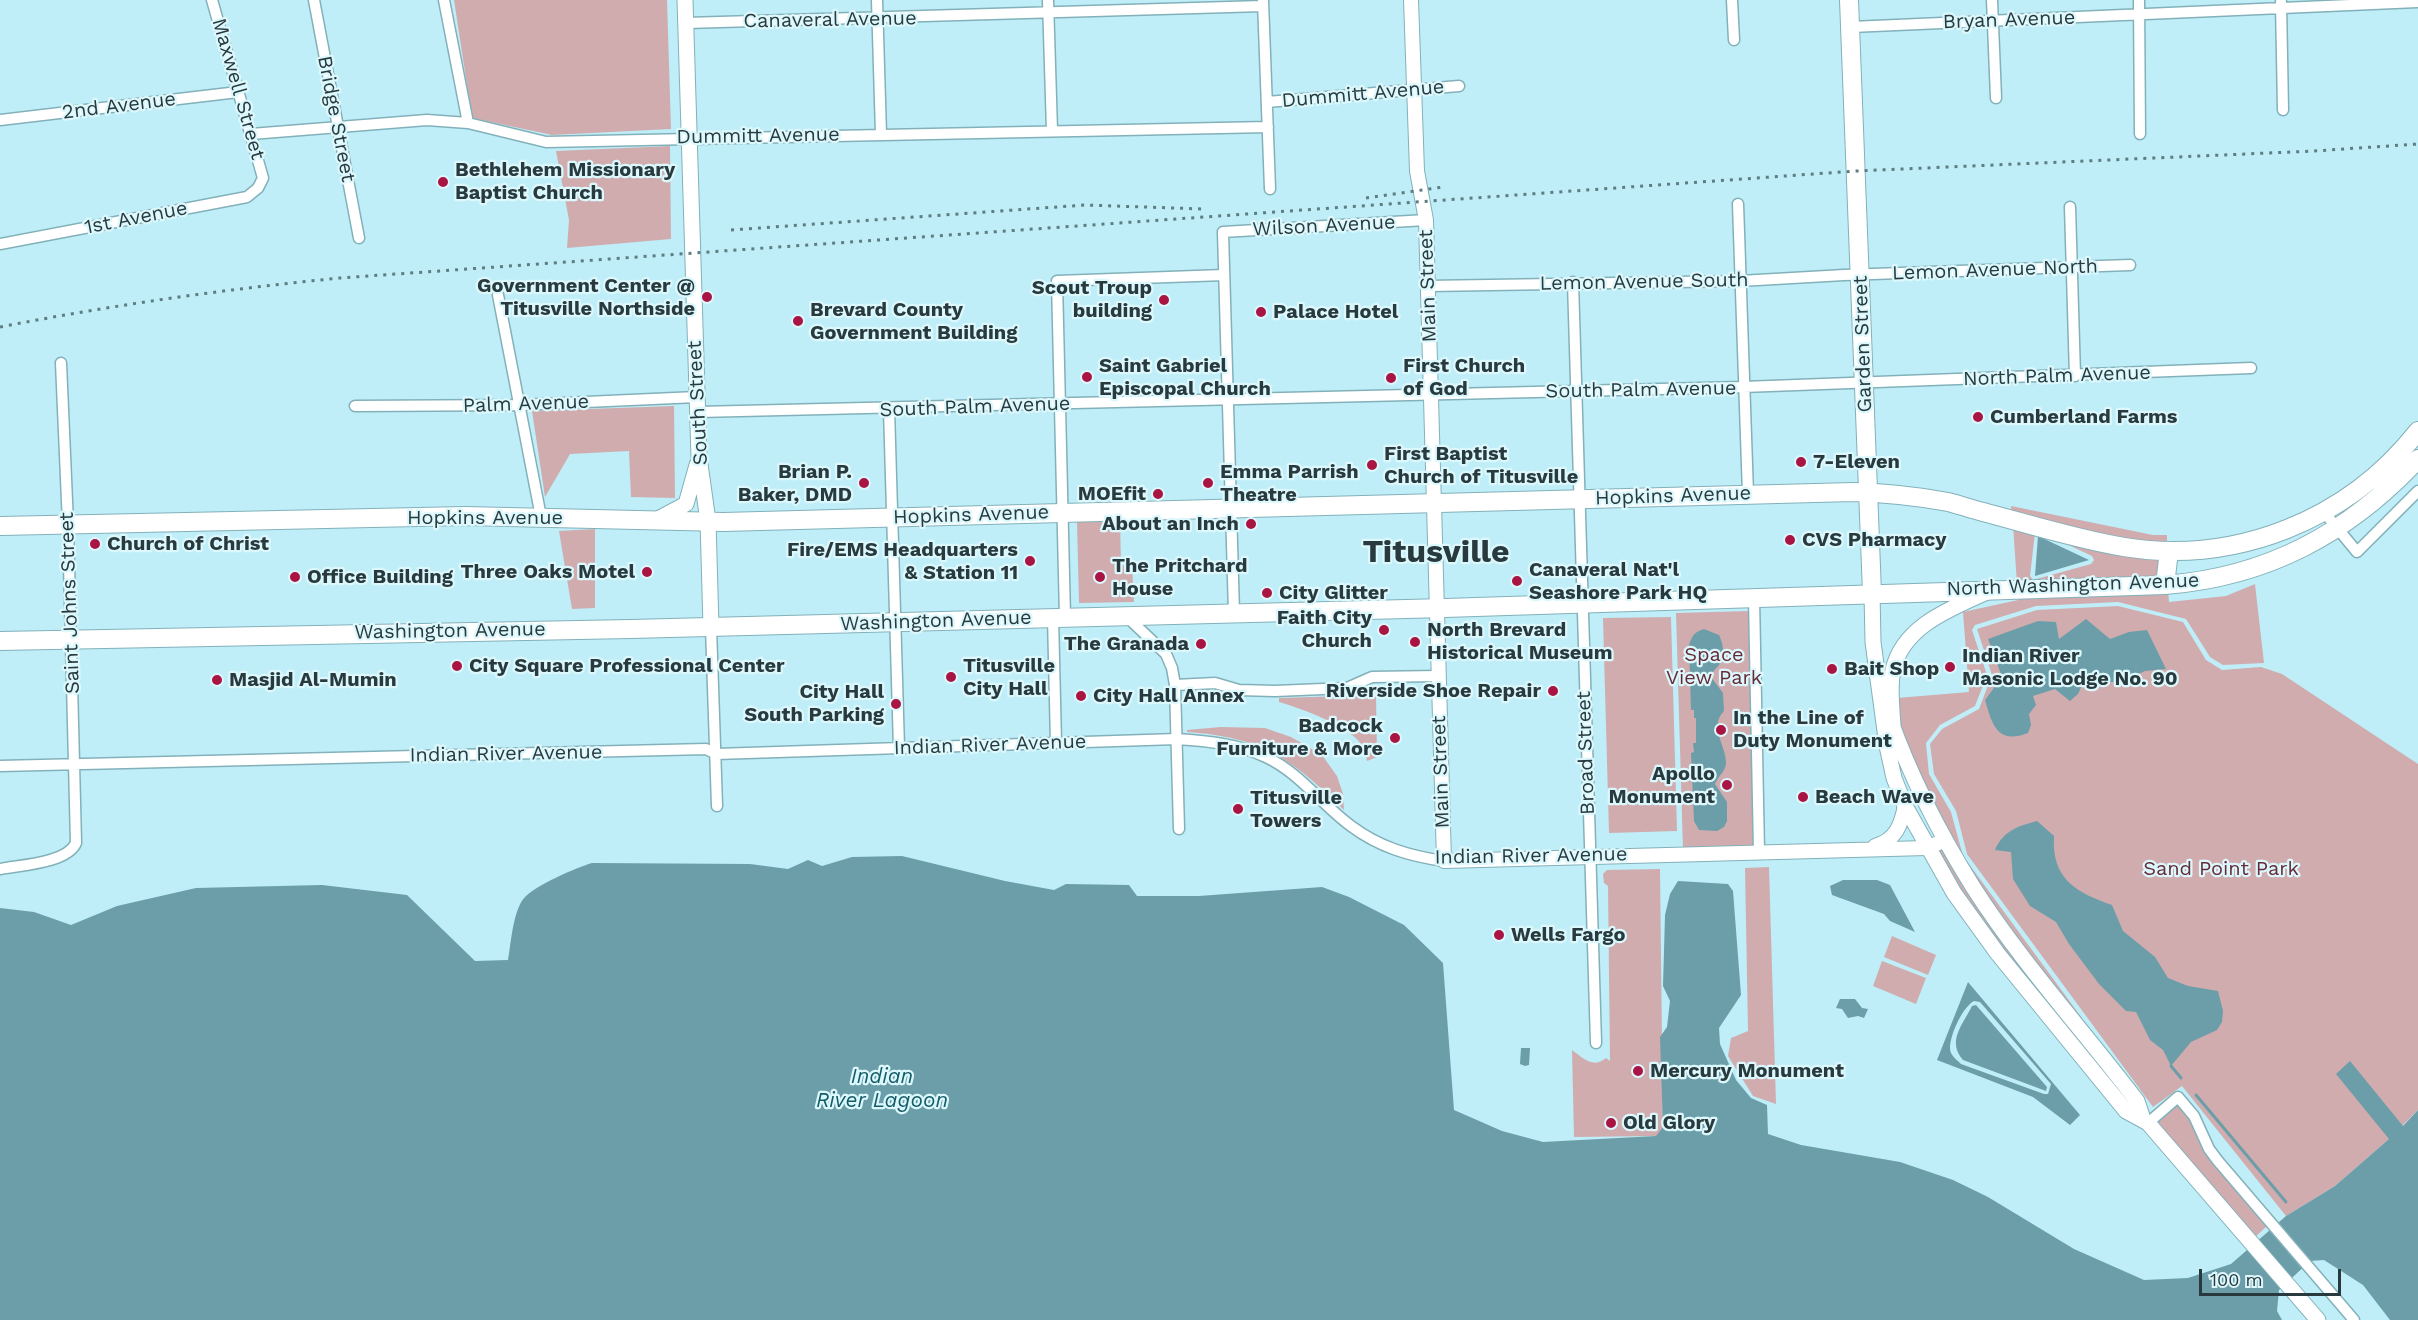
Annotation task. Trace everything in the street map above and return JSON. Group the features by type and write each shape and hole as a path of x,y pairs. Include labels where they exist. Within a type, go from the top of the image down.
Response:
{"main road":[{"name":"South Street","path":"685,0 699,457 708,521 711,627"},
{"name":"Garden Street","path":"1850,0 1873,642 1894,778 1905,806 1954,893 2017,980 2126,1110 2146,1121"},
{"name":"North Washington Avenue","path":"1976,511 2103,543 2169,551 2207,549 2247,542 2287,530 2324,512 2376,476 2418,431"},
{"path":"656,520 686,504 699,457"},
{"name":"North Washington Avenue","path":"1872,593 2165,585 2189,583 2255,568 2298,550 2338,529 2390,488 2418,459"},
{"name":"Hopkins Avenue","path":"0,526 465,516 708,521 1748,494 1869,493 1947,502 1976,511"},
{"path":"2165,585 2169,551"},
{"path":"1893,729 1891,694 1894,668 1909,637 1934,618 1992,590"},
{"name":"Washington Avenue","path":"0,641 711,627 1437,608 1872,593"},
{"name":"Garden Street","path":"1879,688 1903,758 1945,840 1974,888 2015,946 2137,1101 2146,1121"},
{"path":"2146,1121 2318,1320"}],"street":[{"name":"Maxwell Street","path":"212,0 263,178"},
{"name":"Bridge Street","path":"314,0 336,127 359,238"},
{"path":"444,0 468,123"},
{"path":"877,0 881,134"},
{"path":"1048,0 1052,131"},
{"name":"Main Street","path":"1411,0 1417,171 1426,220 1444,861"},
{"path":"1732,0 1734,40"},
{"path":"1992,0 1996,98"},
{"path":"2139,0 2140,134"},
{"name":"Bryan Avenue","path":"1851,27 2139,15 2281,4 2418,2"},
{"path":"1263,3 1270,189"},
{"name":"Canaveral Avenue","path":"686,23 1048,14 1263,3"},
{"path":"2281,4 2283,110"},
{"name":"Dummitt Avenue","path":"1267,102 1460,86"},
{"name":"2nd Avenue","path":"0,120 238,92"},
{"name":"Dummitt Avenue","path":"251,134 427,120 468,123 546,142 1268,127"},
{"name":"1st Avenue","path":"0,244 247,196 258,188 263,178"},
{"path":"1738,204 1748,494"},
{"path":"2070,207 2075,376"},
{"name":"Wilson Avenue","path":"1224,275 1223,232 1426,220"},
{"name":"Lemon Avenue North","path":"1860,275 2130,265"},
{"path":"1056,743 1063,512 1057,280 1224,275 1234,613"},
{"name":"Lemon Avenue South","path":"1428,286 1740,281 1860,275"},
{"name":"Broad Street","path":"1573,282 1596,1043"},
{"path":"498,295 541,517"},
{"name":"Saint Johns Street","path":"0,869 64,856 73,850 76,843 68,524 61,363"},
{"name":"North Palm Avenue","path":"1864,383 2250,368"},
{"name":"South Palm Avenue","path":"697,405 889,409 1864,383"},
{"name":"Palm Avenue","path":"355,406 697,405"},
{"path":"889,409 899,748"},
{"path":"2324,512 2357,552 2418,491"},
{"path":"1754,598 1759,852"},
{"path":"1125,615 1166,654 1172,668 1175,685 1179,830"},
{"name":"South Street","path":"711,627 717,806"},
{"path":"1175,685 1215,683 1239,690 1275,691 1347,688 1372,677 1438,676"},
{"name":"Indian River Avenue","path":"0,766 706,749 716,754 1177,739 1209,741 1241,747 1267,757 1295,774 1350,825 1383,846 1411,855 1444,861 1590,855 1928,848 1945,840"},
{"path":"1868,848 1888,843 1901,825 1905,806"},
{"path":"2146,1121 2178,1097 2194,1116 2209,1149 2218,1161 2354,1320"}],"green space":[{"path":"454,0 667,0 671,129 552,135 472,118"},
{"path":"670,146 671,239 567,248 569,220 556,151"},
{"path":"674,406 675,498 631,497 629,451 570,454 545,497 532,411"},
{"path":"2011,506 2153,535 2167,535 2167,546 2141,544 2012,515"},
{"path":"1120,520 1121,565 1132,566 1134,602 1079,603 1077,522"},
{"path":"2013,525 2035,533 2030,576 2033,580 2091,564 2094,560 2092,556 2041,532 2159,555 2159,581 2017,584"},
{"path":"595,529 595,608 572,609 559,531"},
{"path":"2255,584 2264,663 2223,665 2210,657 2186,619 2118,602 2036,606 1975,625 1972,630 1987,675 1975,706 1940,725 1926,743 1929,774 1951,812 1963,856 1919,778 1906,750 1898,722 1897,698 1969,692 1963,612 2018,600 2018,594 2168,590 2169,602 2226,596"},
{"name":"Sand Point Park","path":"2118,606 2183,622 2206,660 2222,670 2261,667 2282,674 2418,764 2418,1110 2389,1139 2335,1186 2286,1216 2182,1086 2153,1107 1967,854 1956,811 1934,774 1930,744 1942,729 1979,709 1992,675 1977,629 2037,610"},
{"name":"Space View Park","path":"1749,611 1753,848 1683,850 1676,613"},
{"path":"1671,617 1677,831 1609,833 1603,618"},
{"path":"1376,695 1377,757 1367,761 1363,747 1349,732 1325,719 1279,702 1279,698"},
{"path":"1221,727 1265,728 1291,737 1322,755 1337,776 1343,794 1344,810 1291,764 1256,745 1236,739 1187,732 1187,730"},
{"path":"1943,846 2134,1109 2029,984 1979,919 1935,850"},
{"path":"1964,857 2134,1089 2053,986 2027,952"},
{"path":"1769,867 1776,1104 1753,1096 1728,1056 1731,1038 1748,1031 1745,868"},
{"path":"1660,869 1663,1127 1657,1136 1574,1137 1572,1050 1592,1062 1597,1063 1606,1058 1610,1061 1608,886 1604,883 1603,874 1607,870"},
{"path":"1892,936 1936,955 1928,975 1884,957"},
{"path":"1882,961 1926,978 1916,1004 1873,986"},
{"path":"2177,1104 2190,1118 2204,1151 2213,1164 2267,1226 2254,1238 2155,1124"}],"water":[{"path":"2038,536 2089,560 2035,576"},
{"path":"2086,619 2110,639 2129,632 2147,630 2166,669 2145,671 2121,682 2110,682 2094,673 2086,676 2078,694 2070,701 2055,689 2033,696 2036,705 2029,714 2031,725 2028,733 2018,736 2003,734 1990,717 1985,700 2002,677 1988,639 2038,621 2056,622 2059,639"},
{"path":"1704,629 1719,635 1723,650 1723,658 1711,677 1723,693 1724,711 1720,717 1718,730 1726,757 1724,769 1715,784 1727,802 1727,821 1724,827 1717,831 1699,830 1694,821 1691,753 1694,752 1693,743 1696,743 1696,718 1694,718 1694,710 1691,710 1689,645 1694,635"},
{"path":"2037,821 2054,836 2054,851 2062,874 2077,889 2112,905 2123,931 2155,957 2168,978 2188,986 2218,991 2223,1011 2222,1022 2217,1030 2191,1042 2171,1066 2163,1050 2150,1040 2136,1012 2126,1011 2099,984 2069,944 2056,922 2030,906 2013,879 2011,852 1995,850 2002,838 2012,830"},
{"name":"Indian River Lagoon","path":"902,856 1005,881 1054,890 1066,884 1129,885 1137,896 1199,896 1322,887 1349,897 1404,925 1443,963 1454,1110 1502,1131 1543,1142 1656,1136 1663,1127 1660,1037 1667,1027 1670,1001 1663,986 1665,915 1670,894 1678,881 1728,884 1733,891 1741,995 1719,1028 1720,1044 1736,1080 1751,1098 1767,1105 1768,1134 1801,1145 1900,1162 1953,1180 1988,1197 2074,1249 2144,1280 2188,1278 2231,1264 2286,1216 2335,1186 2389,1139 2336,1074 2350,1061 2403,1126 2418,1110 2418,1320 2390,1320 2363,1285 2324,1260 2310,1261 2279,1290 2277,1311 2282,1320 0,1320 0,908 34,912 71,925 117,906 196,888 322,885 407,895 475,961 508,960 515,918 525,897 557,877 592,863 750,864 788,869 808,860 822,866 852,857"},
{"path":"1843,880 1877,880 1890,885 1915,932 1890,921 1884,914 1832,895 1830,886"},
{"path":"1968,982 2080,1115 2070,1125 2033,1097 1937,1060","holes":["1974,1001 1980,1002 2051,1084 2048,1094 1961,1064 1951,1053 1953,1033 1961,1016"]},
{"path":"1840,999 1855,999 1862,1008 1868,1009 1864,1018 1858,1016 1848,1018 1842,1009 1836,1008"},
{"path":"1976,1005 2047,1087 2046,1091 1963,1060 1958,1053 1956,1040 1972,1006"},
{"path":"1521,1048 1530,1048 1529,1065 1520,1064"}],"waterway":[{"path":"2171,1066 2181,1078"},
{"path":"2196,1095 2286,1202"}],"railway":[{"path":"0,327 170,298 340,278 1856,171 2314,151 2418,144"},
{"path":"1366,198 1443,187"},
{"path":"731,230 1085,205 1203,209"}],"place":[{"name":"Bethlehem Missionary Baptist Church","path":"443,182"},
{"name":"Government Center @ Titusville Northside","path":"707,297"},
{"name":"Scout Troup building","path":"1164,300"},
{"name":"Palace Hotel","path":"1261,312"},
{"name":"Brevard County Government Building","path":"798,321"},
{"name":"Saint Gabriel Episcopal Church","path":"1087,377"},
{"name":"First Church of God","path":"1391,378"},
{"name":"Cumberland Farms","path":"1978,417"},
{"name":"7-Eleven","path":"1801,462"},
{"name":"First Baptist Church of Titusville","path":"1372,465"},
{"name":"Brian P. Baker, DMD","path":"864,483"},
{"name":"Emma Parrish Theatre","path":"1208,483"},
{"name":"MOEfit","path":"1158,494"},
{"name":"About an Inch","path":"1251,524"},
{"name":"CVS Pharmacy","path":"1790,540"},
{"name":"Church of Christ","path":"95,544"},
{"name":"Fire/EMS Headquarters & Station 11","path":"1030,561"},
{"name":"Three Oaks Motel","path":"647,572"},
{"name":"Office Building","path":"295,577"},
{"name":"The Pritchard House","path":"1100,577"},
{"name":"Canaveral Nat'l Seashore Park HQ","path":"1517,581"},
{"name":"City Glitter","path":"1267,593"},
{"name":"Faith City Church","path":"1384,630"},
{"name":"North Brevard Historical Museum","path":"1415,642"},
{"name":"The Granada","path":"1201,644"},
{"name":"City Square Professional Center","path":"457,666"},
{"name":"Indian River Masonic Lodge No. 90","path":"1950,667"},
{"name":"Bait Shop","path":"1832,669"},
{"name":"Titusville City Hall","path":"951,677"},
{"name":"Masjid Al-Mumin","path":"217,680"},
{"name":"Riverside Shoe Repair","path":"1553,691"},
{"name":"City Hall Annex","path":"1081,696"},
{"name":"City Hall South Parking","path":"896,704"},
{"name":"In the Line of Duty Monument","path":"1721,730"},
{"name":"Badcock Furniture & More","path":"1395,738"},
{"name":"Apollo Monument","path":"1727,785"},
{"name":"Beach Wave","path":"1803,797"},
{"name":"Titusville Towers","path":"1238,809"},
{"name":"Wells Fargo","path":"1499,935"},
{"name":"Mercury Monument","path":"1638,1071"},
{"name":"Old Glory","path":"1611,1123"}],"district":[{"name":"Titusville","path":"1436,553"}]}
